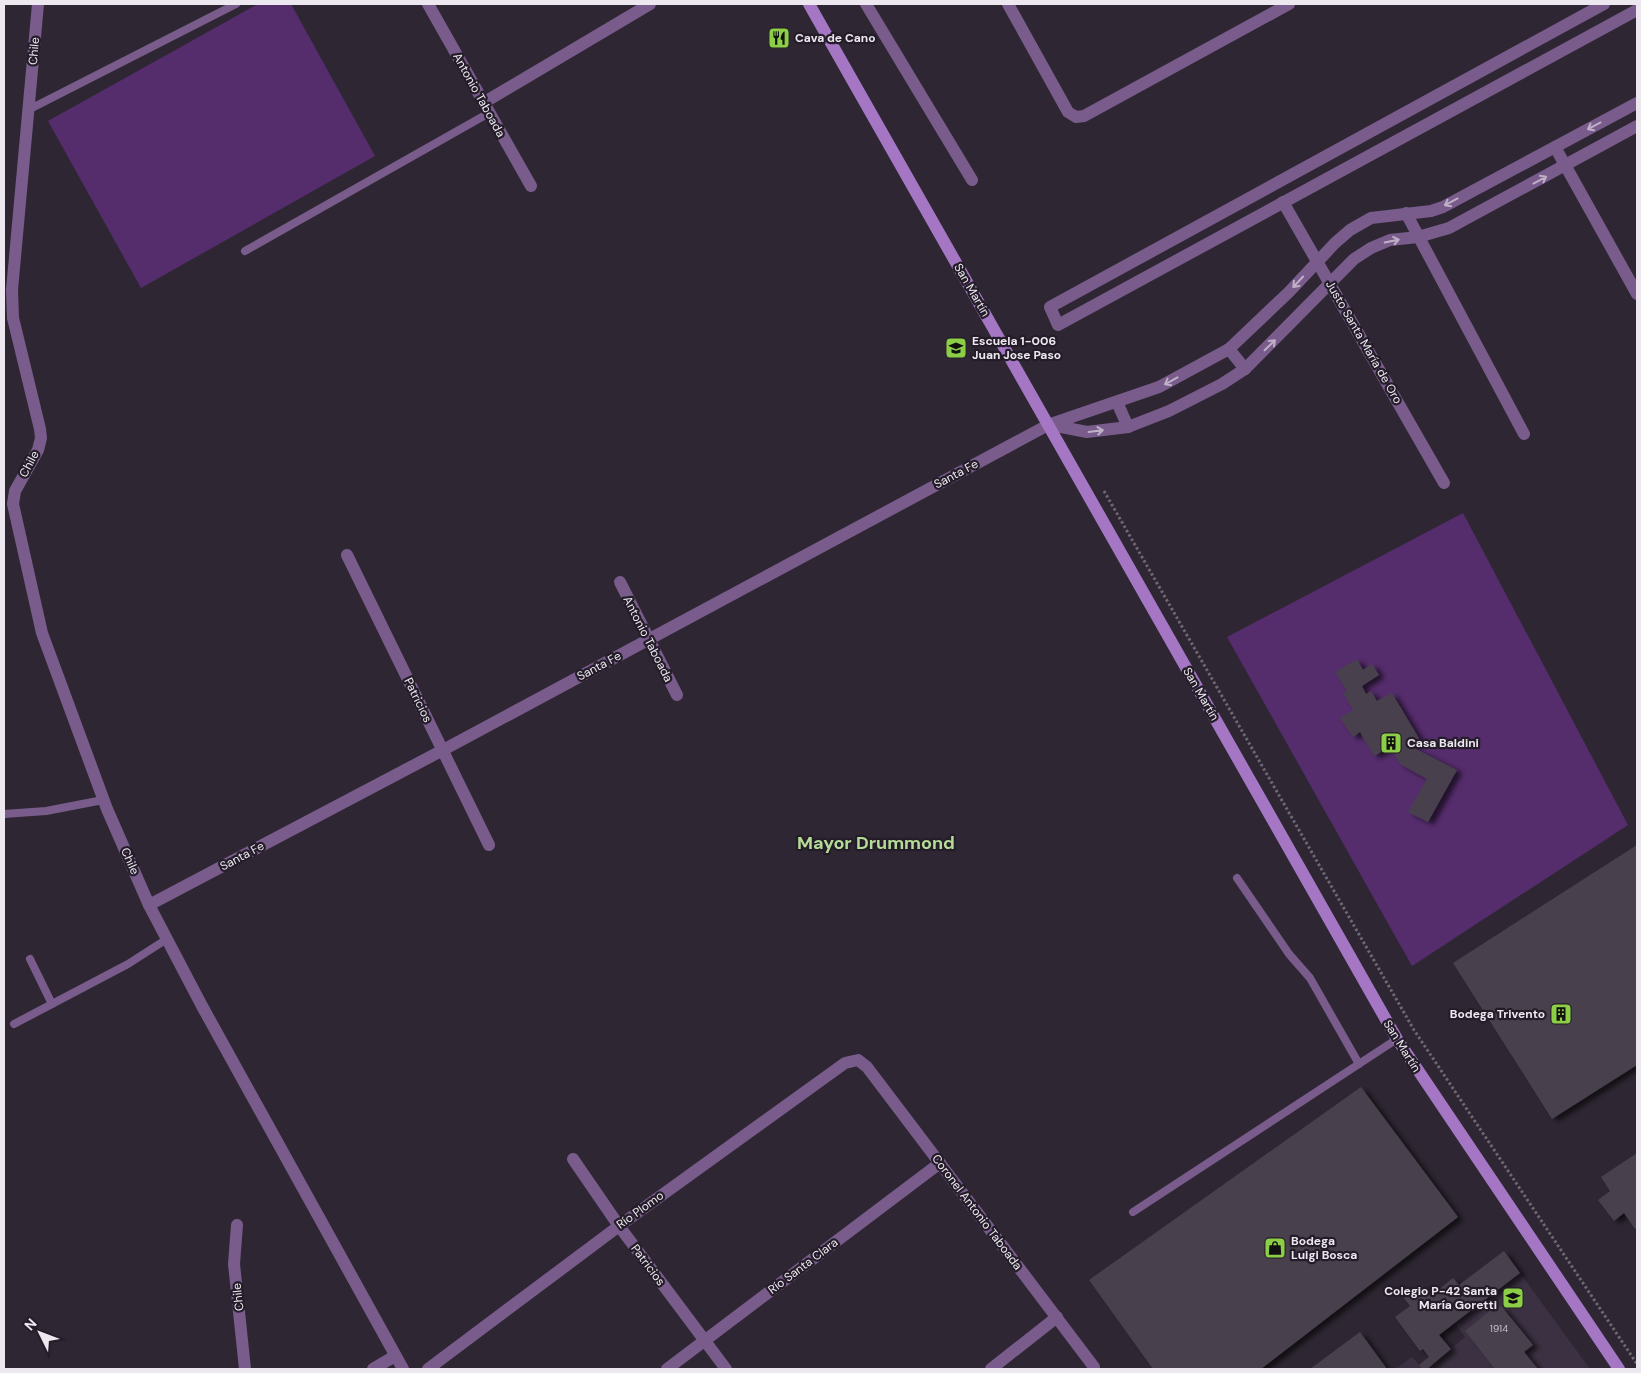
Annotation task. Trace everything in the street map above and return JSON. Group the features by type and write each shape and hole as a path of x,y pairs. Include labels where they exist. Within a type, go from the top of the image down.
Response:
{"main road":[{"name":"San Martín","path":"809,4 1396,1039 1619,1369"}],"street":[{"name":"Chile","path":"38,4 12,290 13,318 41,438 38,450 15,491 14,504 42,633 103,800 149,905 202,1006 403,1369"},
{"name":"Antonio Taboada","path":"428,4 531,186"},
{"path":"487,108 650,4"},
{"path":"866,4 972,180"},
{"path":"1008,4 1068,112 1076,117 1084,116 1289,4"},
{"path":"1604,4 1050,307 1058,325 1637,10"},
{"name":"Santa Fe","path":"149,905 443,750 1048,425 1158,387 1229,349 1289,292 1335,243 1350,230 1372,218 1431,211 1443,207 1637,103"},
{"path":"1048,425 1087,432 1128,427 1169,411 1204,394 1245,369 1354,259 1371,248 1390,240 1418,237 1449,228 1637,126"},
{"path":"1555,147 1637,294"},
{"name":"Justo Santa María de Oro","path":"1283,202 1444,483"},
{"path":"1406,213 1524,434"},
{"path":"1229,349 1245,369"},
{"path":"1117,402 1128,427"},
{"name":"Patricios","path":"347,555 489,845"},
{"name":"Antonio Taboada","path":"620,582 678,696"},
{"name":"Coronel Antonio Taboada","path":"858,1060 867,1067 1094,1367"},
{"name":"Río Plomo","path":"428,1369 619,1226 845,1063 858,1060"},
{"name":"Patricios","path":"573,1159 619,1226 726,1369"},
{"name":"Río Santa Clara","path":"667,1369 940,1163"},
{"name":"Chile","path":"237,1225 234,1264 245,1369"},
{"path":"991,1369 1057,1317"},
{"path":"373,1369 396,1356"}],"lane":[{"path":"28,110 236,4"},
{"path":"245,251 487,108"},
{"path":"4,814 46,811 103,800"},
{"path":"1237,878 1289,954 1310,978 1359,1064"},
{"path":"14,1024 128,964 167,939"},
{"path":"30,959 52,1004"},
{"path":"1133,1212 1396,1039"}],"path":[{"path":"1103,488 1414,1030 1637,1364"}],"shaded area":[{"path":"258,4 291,4 375,156 141,288 48,121"},
{"path":"1463,513 1628,825 1412,966 1227,637"},
{"name":"Colegio P-42 Santa María Goretti","path":"1520,1273 1590,1369 1427,1369 1465,1337 1455,1324"},
{"path":"1412,1357 1423,1369 1396,1369"}],"building":[{"name":"Casa Baldini","path":"1357,659 1363,670 1372,664 1379,675 1362,686 1366,694 1371,691 1377,701 1392,693 1420,740 1410,746 1457,770 1428,822 1408,812 1427,779 1400,764 1390,747 1374,756 1360,732 1353,737 1340,718 1353,710 1343,693 1347,691 1335,672"},
{"name":"Bodega Trivento","path":"1637,845 1637,1065 1552,1119 1453,963"},
{"name":"Bodega Luigi Bosca","path":"1361,1087 1458,1217 1261,1369 1153,1369 1089,1280"},
{"path":"1637,1153 1637,1227 1635,1229 1624,1213 1614,1221 1598,1200 1610,1191 1601,1177"},
{"path":"1504,1251 1520,1273 1439,1335 1451,1349 1427,1369 1423,1369 1419,1365 1429,1357 1423,1349 1420,1351 1395,1317 1410,1306 1404,1298 1422,1285 1431,1296 1453,1278 1459,1285"},
{"path":"1501,1306 1533,1345 1524,1352 1538,1369 1495,1369 1465,1331 1491,1310 1493,1313"},
{"path":"1360,1332 1387,1369 1310,1369"}],"place":[{"name":"Cava de Cano","path":"779,38"},
{"name":"Escuela 1-006 Juan Jose Paso","path":"956,348"},
{"name":"Casa Baldini","path":"1391,743"},
{"name":"Bodega Trivento","path":"1561,1014"},
{"name":"Bodega Luigi Bosca","path":"1275,1248"},
{"name":"Colegio P-42 Santa María Goretti","path":"1513,1298"}],"district":[{"name":"Mayor Drummond","path":"876,843"}]}
